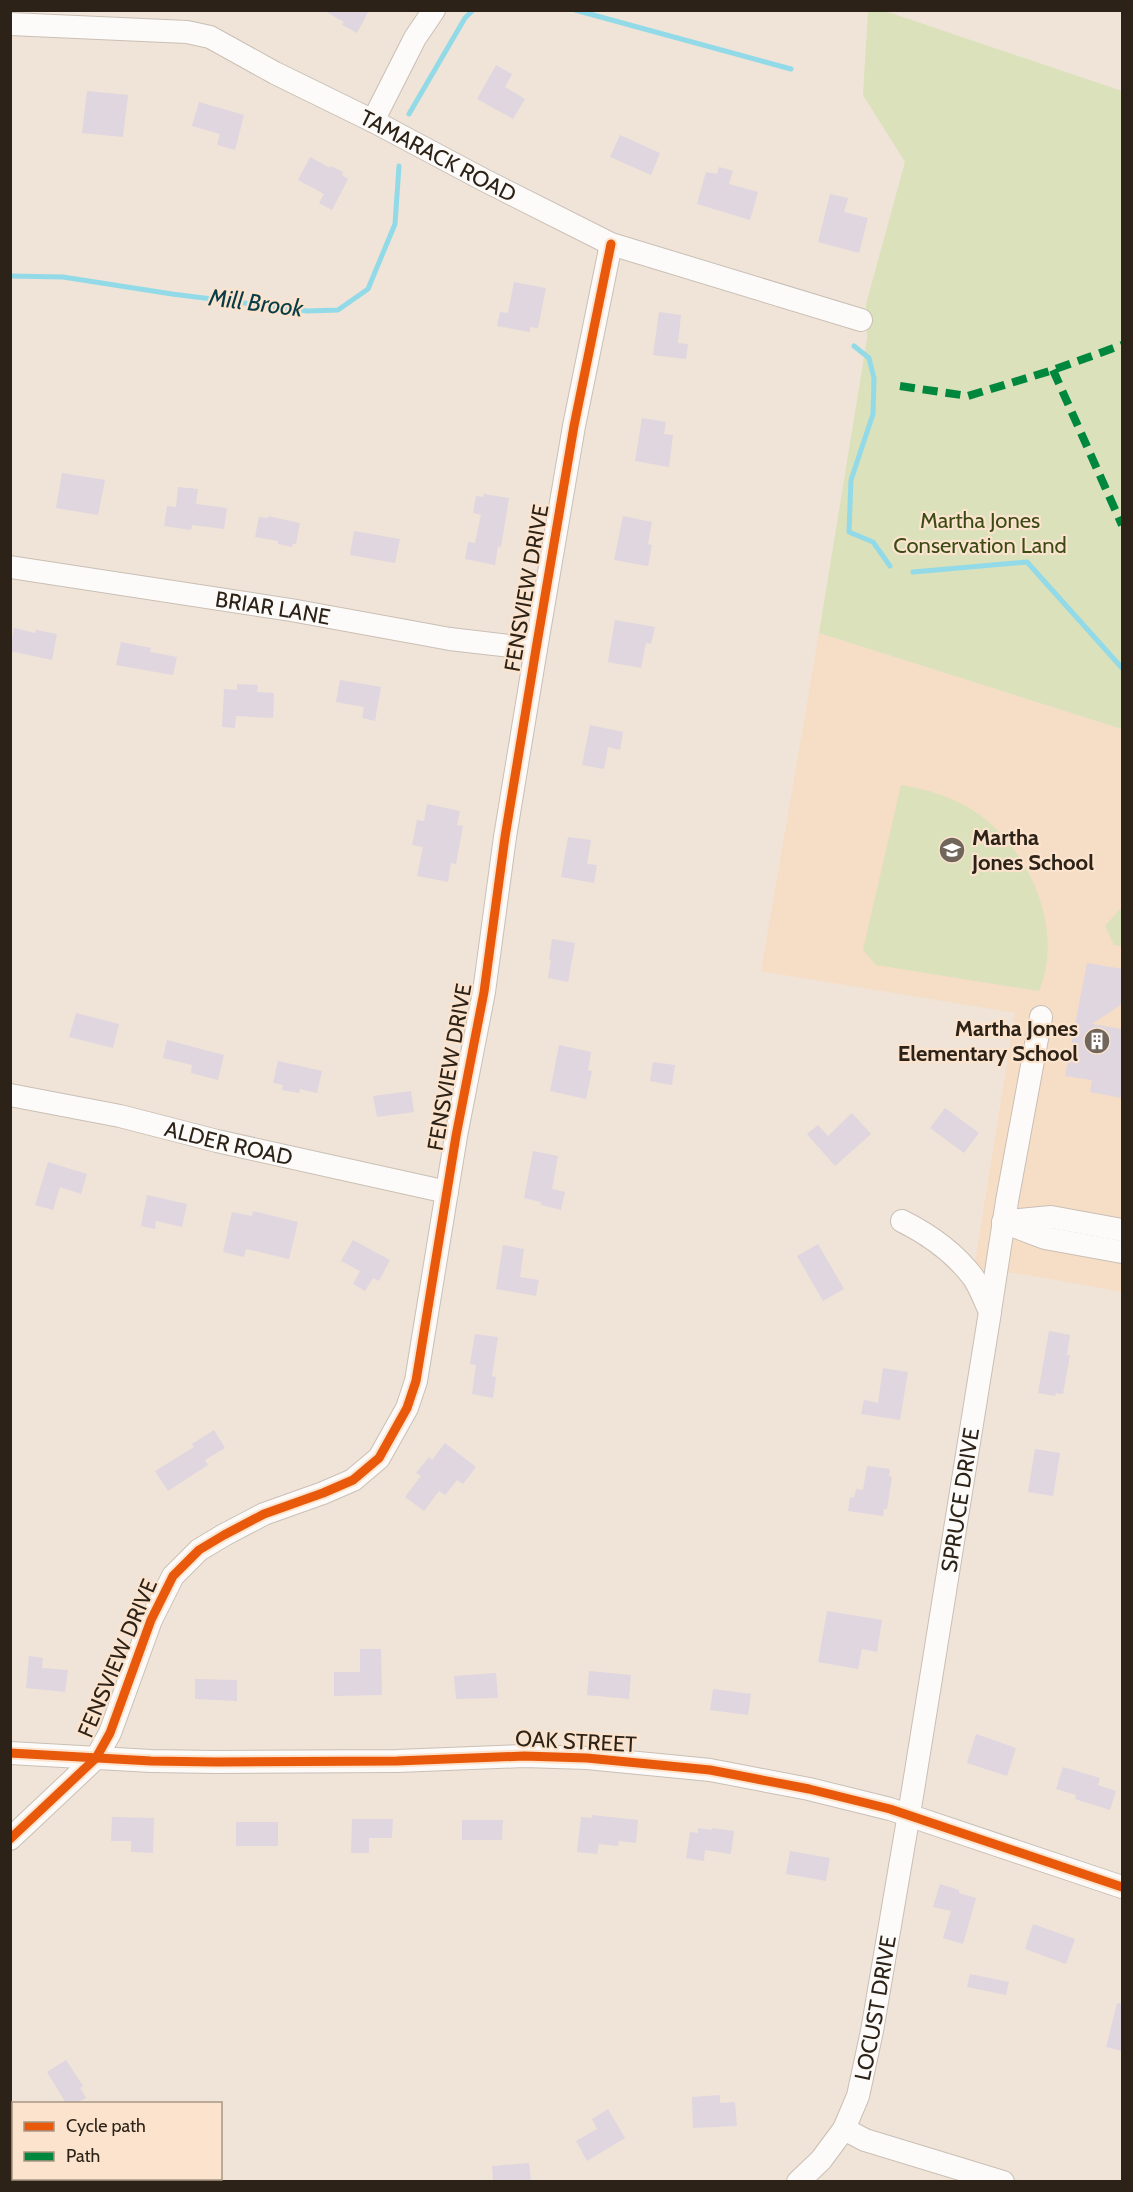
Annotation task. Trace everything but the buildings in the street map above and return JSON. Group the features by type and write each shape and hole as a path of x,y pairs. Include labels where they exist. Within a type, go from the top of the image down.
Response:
{"street":[{"path":"373,121 415,38 434,10"},
{"name":"TAMARACK ROAD","path":"10,24 187,32 210,37 275,73 611,244 861,320"},
{"name":"FENSVIEW DRIVE","path":"10,1839 96,1758 110,1733 151,1620 173,1576 199,1550 224,1535 264,1514 353,1480 379,1458 407,1408 416,1381 447,1192 484,992 505,837 574,426 611,244"},
{"name":"BRIAR LANE","path":"10,567 291,610 450,639 536,649"},
{"name":"SPRUCE DRIVE","path":"908,1815 1003,1222 1041,1017"},
{"name":"ALDER ROAD","path":"10,1095 120,1116 228,1144 447,1192"},
{"path":"1003,1222 1051,1218 1122,1230"},
{"path":"902,1221 924,1232 949,1250 974,1279 990,1312"},
{"path":"1003,1222 1045,1238 1122,1252"},
{"name":"OAK STREET","path":"10,1753 216,1762 397,1761 524,1756 587,1758 699,1769 809,1789 908,1815 1122,1887"},
{"name":"LOCUST DRIVE","path":"798,2181 821,2160 844,2129 858,2096 872,2031 908,1815"},
{"path":"844,2129 865,2140 1002,2181"}],"shaded area":[{"name":"Martha Jones School","path":"819,633 1122,729 1122,1292 974,1268 1015,1013 761,971"}],"green space":[{"name":"Martha Jones Conservation Land","path":"868,11 885,11 1122,91 1122,729 819,633 867,339 866,304 905,162 863,95"},
{"path":"901,785 939,794 974,811 994,827 1026,867 1037,891 1048,942 1046,967 1039,991 876,965 863,950"},
{"path":"1119,910 1122,910 1122,946 1114,945 1105,926"}],"waterway":[{"name":"Mill Brook","path":"409,114 465,18 473,10"},
{"path":"575,10 791,69"},
{"name":"Mill Brook","path":"10,276 63,277 307,311 338,310 368,289 395,224 399,166"},
{"path":"854,346 869,358 874,378 873,414 851,480 849,532 873,542 890,566"},
{"path":"913,572 1027,562 1122,668"}],"marked path":[{"path":"900,386 968,396 1053,370 1122,345"},
{"path":"1053,370 1122,525"}],"cycle path":[{"path":"10,1839 96,1758 110,1733 151,1620 173,1576 199,1550 224,1535 264,1514 353,1480 379,1458 407,1408 416,1381 456,1136 484,992 505,837 574,426 611,244"},
{"path":"10,1753 151,1761 216,1762 397,1761 524,1756 587,1758 710,1770 809,1789 890,1809 1122,1887"}],"place":[{"name":"Martha Jones School","path":"952,850"},
{"name":"Martha Jones Elementary School","path":"1097,1041"}]}
